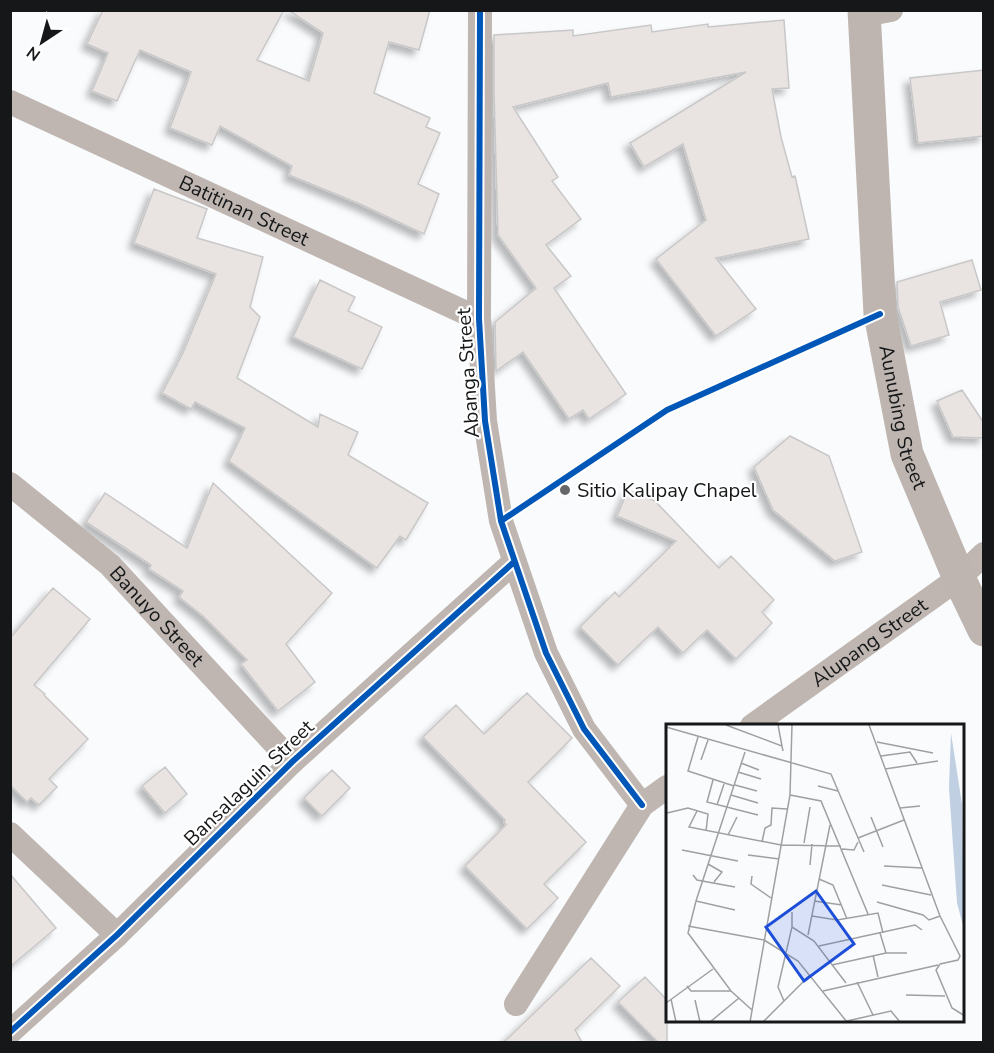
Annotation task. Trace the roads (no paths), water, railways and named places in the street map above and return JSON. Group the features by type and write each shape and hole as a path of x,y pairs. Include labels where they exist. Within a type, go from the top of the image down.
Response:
{"main road":[{"name":"Aunubing Street","path":"873,12 880,314 907,454 959,578 984,630"}],"street":[{"name":"Abanga Street","path":"480,10 479,319 487,432 501,521 546,653 584,729 642,805"},
{"name":"Batitinan Street","path":"10,102 479,319"},
{"name":"Banuyo Street","path":"10,484 110,565 292,762"},
{"name":"Alupang Street","path":"755,724 959,578 984,554"},
{"name":"Bansalaguin Street","path":"10,1032 117,935 292,762 514,562"},
{"path":"516,1004 642,805 666,788"},
{"path":"10,834 117,935"}],"place":[{"name":"Sitio Kalipay Chapel","path":"565,490"}]}
